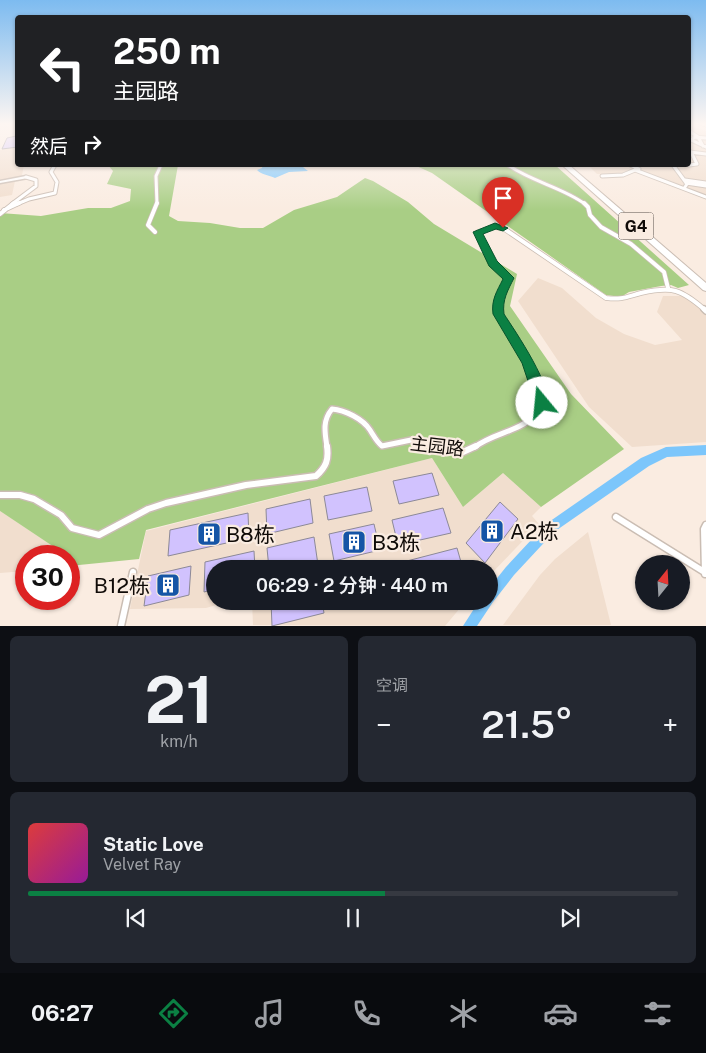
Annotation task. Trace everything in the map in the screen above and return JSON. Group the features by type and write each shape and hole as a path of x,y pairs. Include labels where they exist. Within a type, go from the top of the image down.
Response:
{"highway":[{"name":"G4","path":"567,167 706,288"},
{"name":"G4","path":"572,167 706,281"}],"street":[{"path":"692,152 706,154"},
{"path":"691,154 697,164 691,165"},
{"path":"4,210 31,199 46,197 56,192 57,183 51,172 54,167"},
{"path":"155,232 148,224 157,205 156,176 160,167"},
{"path":"511,167 583,202 601,226 634,246 664,272 668,288 684,292 706,311"},
{"path":"636,167 685,183 706,185"},
{"path":"675,167 685,183 706,196"},
{"path":"602,176 623,175 635,170 706,196"},
{"path":"0,182 26,177 36,180 35,188 0,214"},
{"name":"主园路","path":"0,495 20,495 34,499 61,515 72,528 99,534 109,531 148,509 166,503 246,486 316,476 323,471 327,463 328,447 325,427 327,414 332,409 339,410 367,426 375,441 386,447 410,440 462,452 471,450 486,439 512,430 537,415 542,407 542,399 524,354 499,314 500,295 509,278 493,263 478,231 495,226 503,228 608,299 622,300 641,293 668,288"},
{"path":"616,517 706,574"},
{"path":"706,525 704,529 706,574"},
{"path":"121,626 133,572"}],"shaded area":[{"path":"0,152 15,152 15,167 24,167 21,180 15,181 12,195 0,197"},
{"path":"691,152 706,152 706,196 635,169 621,174 597,174 590,167 691,167"},
{"path":"538,278 562,288 596,318 624,334 655,345 682,340 657,312 663,296 691,296 706,309 706,442 632,447 589,407 518,301"},
{"path":"432,458 463,507 503,473 541,507 532,516 539,524 498,567 498,560 206,560 206,608 130,609 146,531"},
{"path":"0,511 51,545 15,545 15,572 0,573"},
{"path":"588,532 611,625 503,625 540,575 555,559"},
{"path":"252,610 458,610 445,626 253,625"}],"green space":[{"path":"110,167 178,167 169,216 178,221 210,223 240,228 263,228 294,210 337,197 365,178 373,181 408,202 434,224 517,274 510,306 571,394 624,449 541,507 503,473 463,507 432,458 146,530 139,559 80,565 80,545 51,545 0,511 0,213 41,216 88,208 111,208 130,201 131,189 107,184 113,171"},
{"path":"418,167 557,167 689,285 678,288 671,285 661,286 629,292 621,297 606,295 432,173"}],"water":[{"path":"303,167 308,171 289,172 275,178 257,170 262,168"}],"building":[{"path":"432,473 439,495 399,504 393,481"},
{"path":"367,487 372,511 328,520 324,496"},
{"path":"310,499 313,523 267,534 266,509"},
{"name":"A2栋","path":"500,502 518,519 487,560 482,560 466,543"},
{"path":"443,508 451,533 398,545 392,520"},
{"name":"B8栋","path":"248,513 249,538 168,556 170,530"},
{"name":"B3栋","path":"374,524 380,550 334,560 329,534"},
{"path":"314,537 317,560 268,560 267,548"},
{"path":"457,548 460,560 411,560"},
{"path":"254,551 254,560 214,560"},
{"path":"205,562 206,591 204,592"},
{"name":"B12栋","path":"191,566 189,595 144,606 148,576"},
{"path":"271,610 324,610 324,613 272,626"}],"waterway":[{"path":"498,587 550,528 645,462 666,452 706,450"},
{"path":"469,626 481,610"}],"place":[{"name":"A2栋","path":"492,531"},
{"name":"B8栋","path":"209,534"},
{"name":"B3栋","path":"354,542"},
{"name":"B12栋","path":"168,585"}],"route":[{"path":"503,228 495,226 478,232 493,263 509,278 500,295 499,314 502,322 527,361 542,403"}]}
